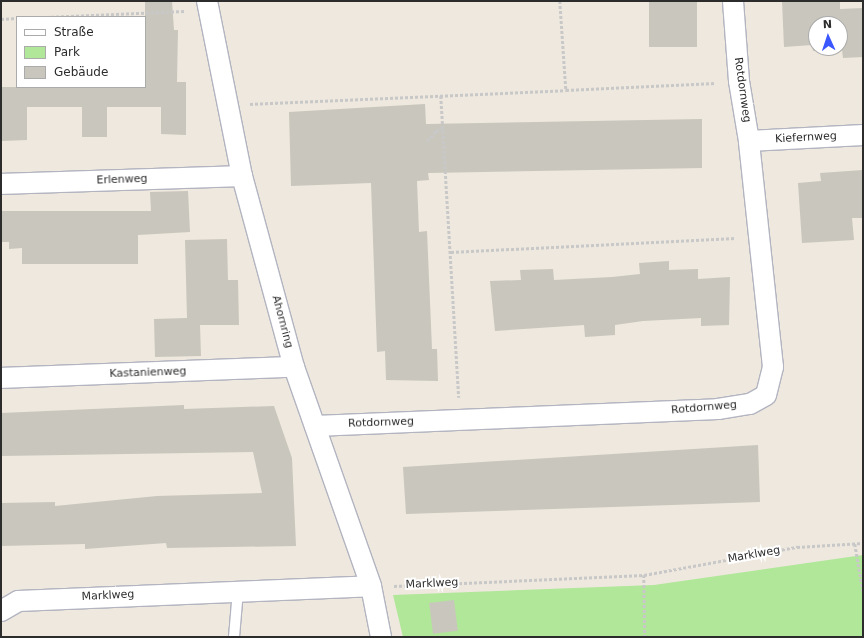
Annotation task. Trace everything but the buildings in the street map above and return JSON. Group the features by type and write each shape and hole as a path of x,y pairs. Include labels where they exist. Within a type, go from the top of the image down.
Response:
{"street":[{"name":"Rotdornweg","path":"315,426 718,409 750,404 766,395 773,367 749,141 739,81 733,1"},
{"name":"Ahornring","path":"208,6 242,176 294,367 371,586 381,637"},
{"name":"Kiefernweg","path":"749,141 863,135"},
{"name":"Erlenweg","path":"1,184 242,176"},
{"name":"Kastanienweg","path":"1,378 294,367"},
{"name":"Marklweg","path":"1,611 18,601 238,590 371,586"}],"lane":[{"path":"234,637 238,590"}],"path":[{"path":"560,1 566,90"},
{"path":"61,16 208,6"},
{"path":"1,19 16,18"},
{"path":"228,105 739,81"},
{"path":"441,96 461,420"},
{"path":"427,141 436,131 443,129"},
{"path":"451,252 759,237"},
{"path":"855,544 863,591"},
{"name":"Marklweg","path":"371,586 644,575 797,547 863,544"},
{"path":"644,575 645,637"}],"green space":[{"path":"863,555 863,637 403,637 393,595 654,585"}]}
